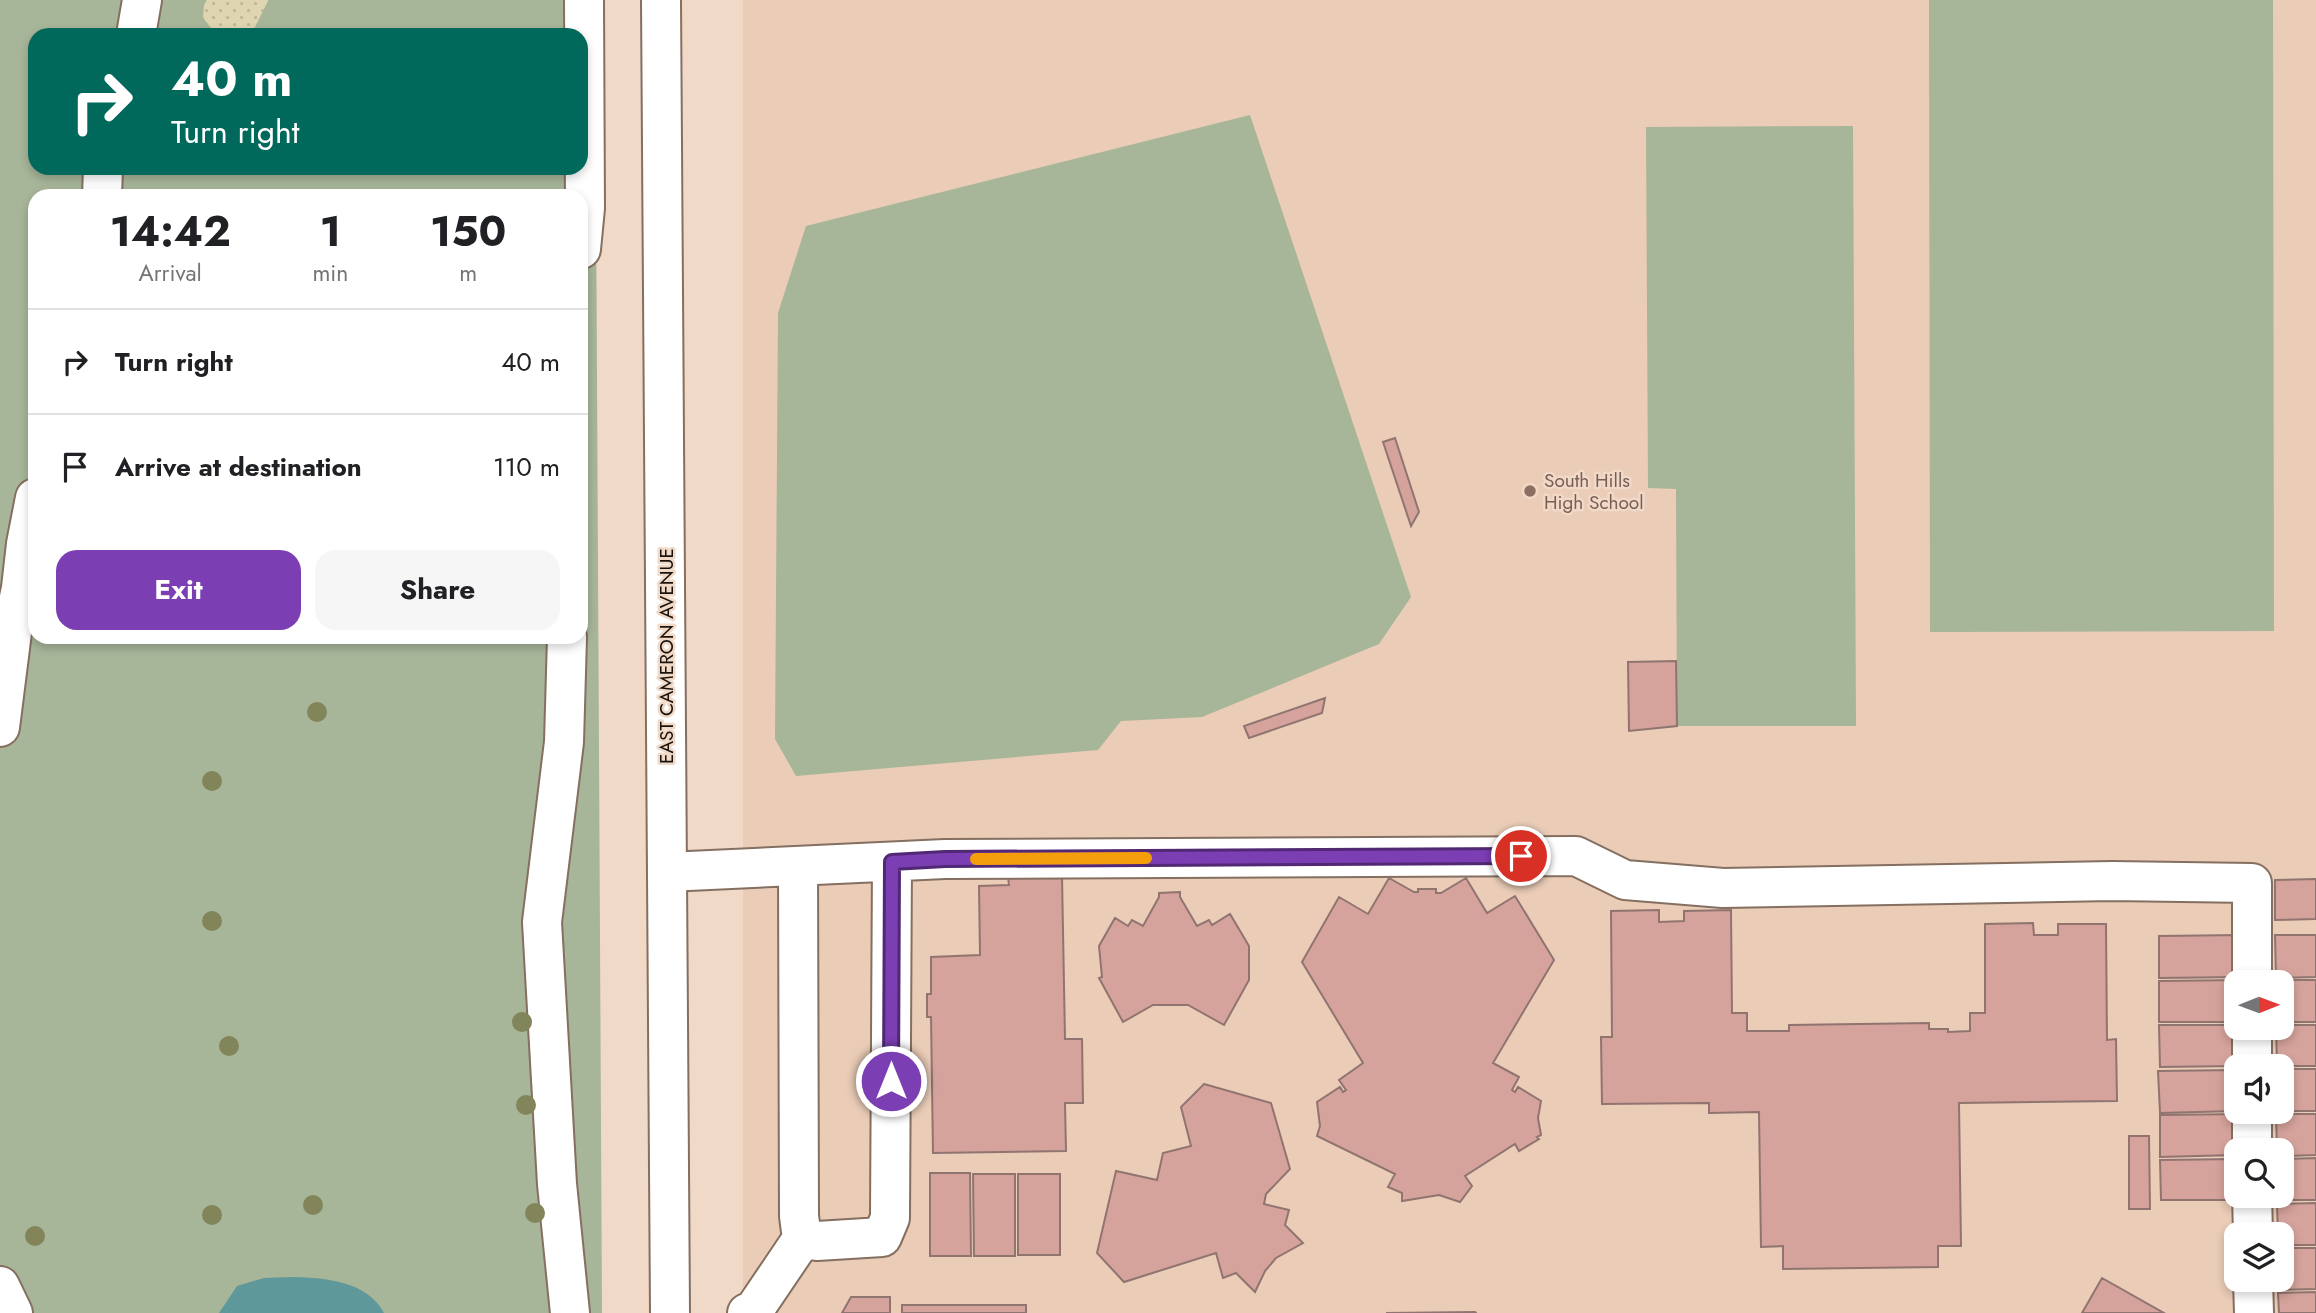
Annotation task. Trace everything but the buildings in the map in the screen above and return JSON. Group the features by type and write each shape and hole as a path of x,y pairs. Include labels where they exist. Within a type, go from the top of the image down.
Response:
{"main road":[{"path":"137,28 142,0"},
{"path":"584,0 584,28"},
{"name":"EAST CAMERON AVENUE","path":"661,0 670,1313"},
{"path":"0,726 28,539"},
{"path":"567,644 564,742 542,922 556,1184 570,1313"},
{"path":"667,872 958,859 1576,856 1625,880 1723,888 2112,881 2252,883 2252,970"},
{"path":"802,1239 817,1241 882,1237 890,1218 892,862"},
{"path":"747,1313 754,1310 802,1239 799,1202 797,866"},
{"path":"0,1286 13,1313"},
{"path":"2253,1292 2254,1313"}],"shaded area":[{"name":"South Hills High School","path":"743,0 2316,0 2316,1313 743,1313"}],"green space":[{"path":"0,0 595,0 602,1313 0,1313"},
{"path":"1929,0 2273,0 2274,631 1930,632"},
{"path":"1250,115 1411,597 1379,644 1202,717 1121,721 1098,750 796,776 775,739 778,313 806,226"},
{"path":"1853,126 1856,726 1677,726 1676,489 1648,488 1646,127"}],"sand":[{"path":"207,0 268,0 254,28 211,28 203,17"}],"water":[{"path":"293,1277 344,1283 367,1294 377,1302 384,1313 219,1313 237,1286 264,1278"}],"slow traffic":[{"path":"976,859 1146,858"}],"place":[{"name":"South Hills High School","path":"1530,491"}],"route":[{"path":"891,1081 892,862 945,859 1521,856"}]}
